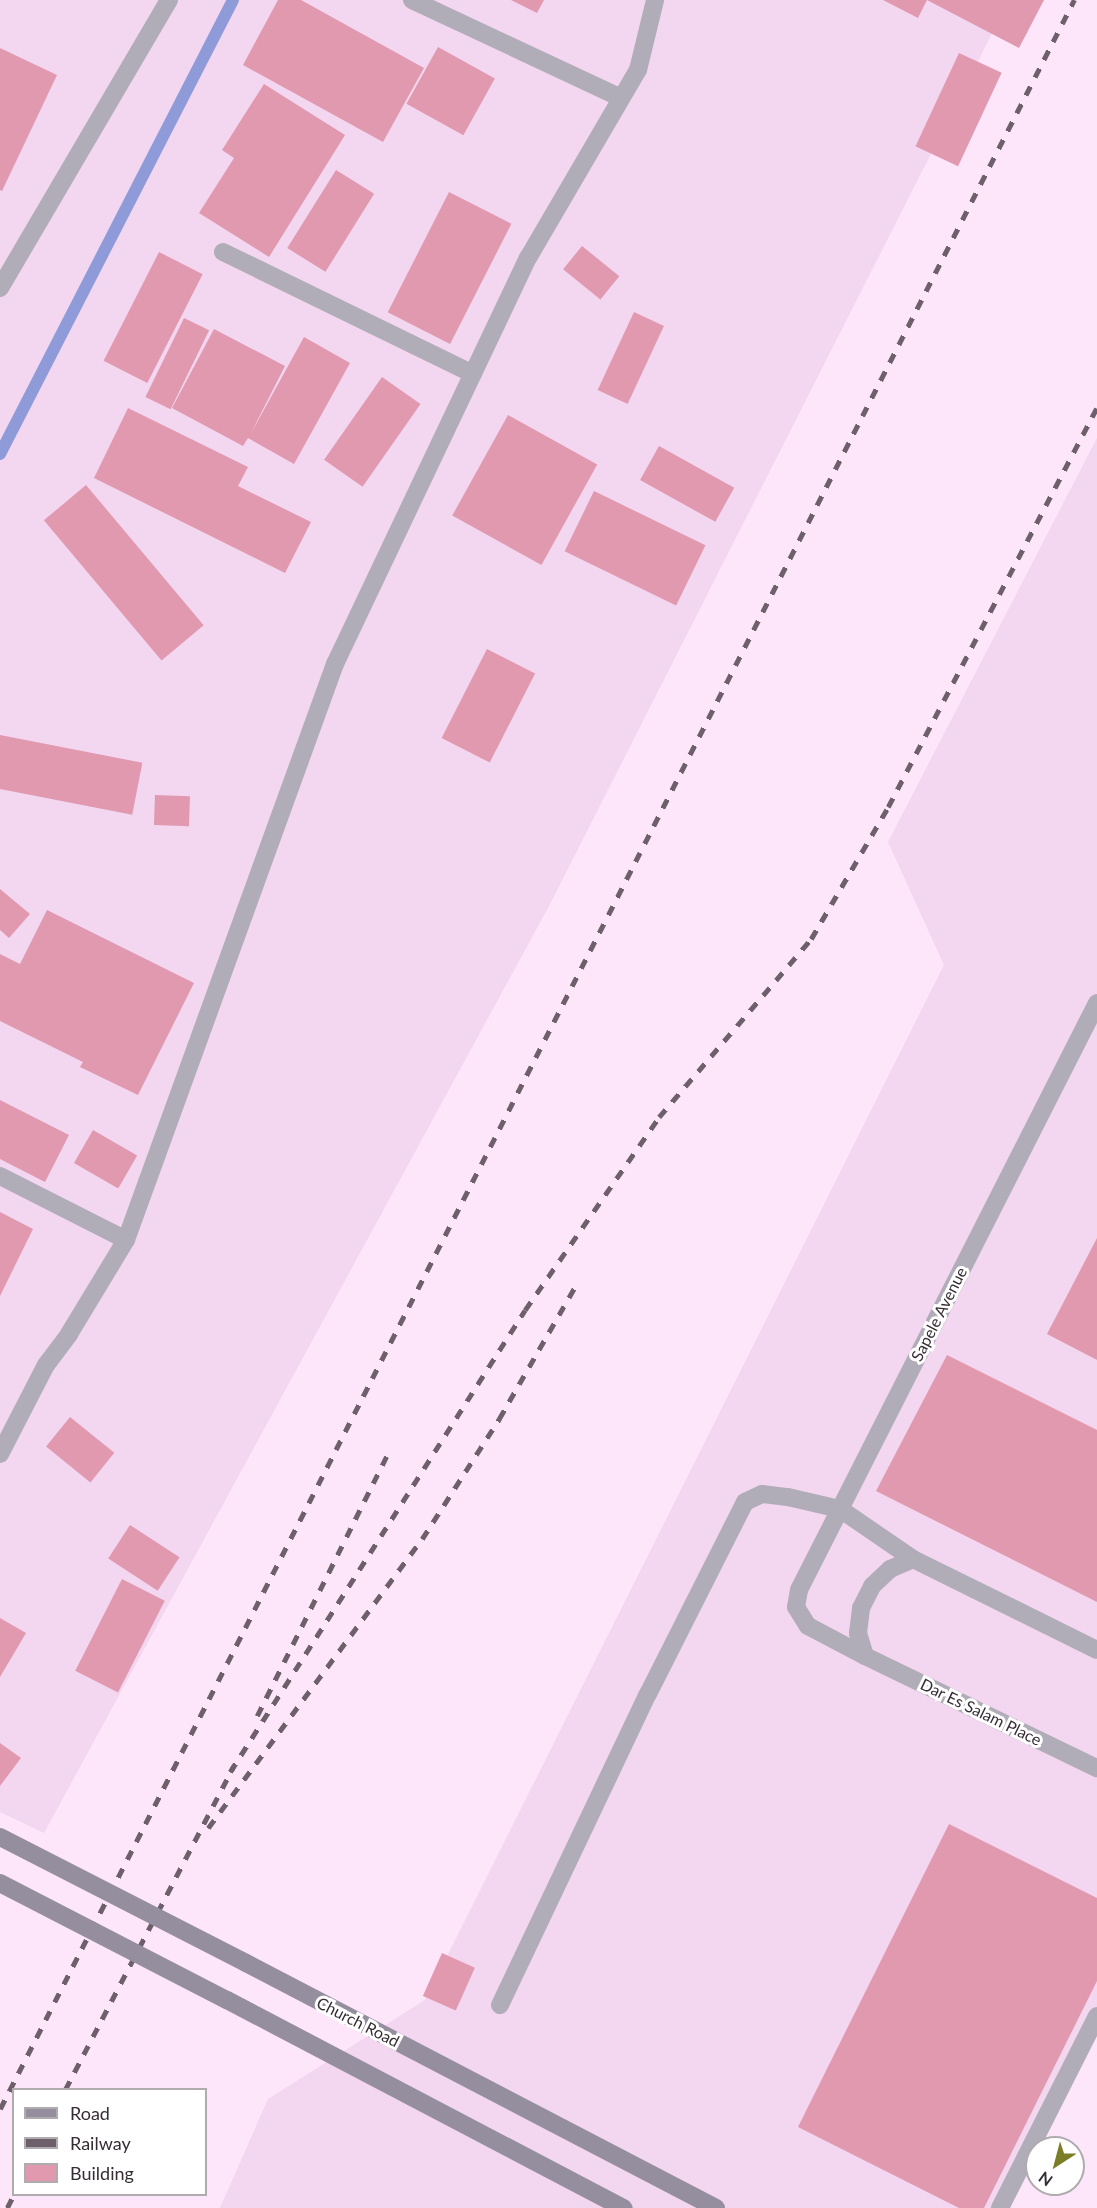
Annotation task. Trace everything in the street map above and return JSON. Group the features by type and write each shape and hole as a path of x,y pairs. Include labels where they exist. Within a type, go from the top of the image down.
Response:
{"main road":[{"name":"Church Road","path":"0,1837 716,2208"},
{"path":"0,1883 624,2208"}],"street":[{"path":"0,288 169,0"},
{"path":"412,0 621,98"},
{"path":"0,1454 46,1365 69,1334 126,1240 335,664 528,258 638,70 655,0"},
{"path":"223,252 473,374"},
{"name":"Sapele Avenue","path":"808,1626 796,1607 798,1590 1097,1003"},
{"path":"0,1176 126,1240"},
{"path":"500,2005 648,1695 745,1502 762,1494 788,1497 840,1509 913,1559 1097,1650"},
{"path":"865,1656 858,1633 861,1608 872,1586 890,1569 913,1559"},
{"name":"Dar Es Salam Place","path":"808,1626 1097,1768"},
{"path":"1000,2208 1097,2016"}],"shaded area":[{"path":"0,0 1009,0 549,906 44,1833 0,1812"},
{"path":"1097,438 1097,2030 1044,2136 1025,2136 1025,2174 1008,2208 220,2208 268,2099 425,2000 944,965 888,842"}],"building":[{"path":"278,0 301,0 424,68 383,142 243,65"},
{"path":"511,0 544,0 537,13"},
{"path":"883,0 927,0 918,18"},
{"path":"927,0 1044,0 1019,48"},
{"path":"438,47 495,79 463,135 406,104"},
{"path":"0,48 57,75 2,191 0,190"},
{"path":"959,53 1002,73 958,166 915,146"},
{"path":"264,84 345,135 269,257 199,213 234,158 222,150"},
{"path":"336,170 374,194 325,272 287,248"},
{"path":"449,192 511,224 450,344 388,312"},
{"path":"582,246 619,276 600,300 563,269"},
{"path":"159,252 203,274 147,383 104,361"},
{"path":"634,312 664,326 628,404 598,390"},
{"path":"184,318 209,330 171,409 145,397"},
{"path":"214,329 285,366 250,435 304,337 350,363 294,464 248,438 243,446 172,408"},
{"path":"382,377 421,404 363,487 324,460"},
{"path":"128,408 248,467 238,486 311,522 285,573 94,478"},
{"path":"508,415 597,464 541,565 452,516"},
{"path":"659,446 734,488 715,522 640,480"},
{"path":"86,485 204,625 161,661 44,520"},
{"path":"594,491 705,545 676,606 565,551"},
{"path":"487,649 535,674 490,763 442,738"},
{"path":"0,735 142,763 132,815 0,789"},
{"path":"155,795 190,796 189,826 154,825"},
{"path":"0,889 30,914 9,938 0,930"},
{"path":"47,910 194,983 138,1095 80,1067 83,1062 0,1021 0,954 20,964"},
{"path":"0,1100 69,1135 45,1182 0,1159"},
{"path":"93,1130 137,1156 118,1188 74,1163"},
{"path":"0,1212 33,1229 0,1296"},
{"path":"1097,1238 1097,1360 1047,1334"},
{"path":"947,1355 1097,1430 1097,1602 876,1491"},
{"path":"70,1417 114,1453 90,1482 46,1447"},
{"path":"130,1525 179,1557 158,1591 108,1559"},
{"path":"122,1579 165,1601 118,1693 75,1671"},
{"path":"0,1618 26,1633 0,1677"},
{"path":"0,1743 21,1758 0,1786"},
{"path":"949,1824 1097,1898 1097,1981 984,2208 959,2208 798,2127"},
{"path":"442,1953 475,1968 456,2011 423,1996"}],"waterway":[{"path":"0,454 233,0"}],"railway":[{"path":"0,2109 1074,0"},
{"path":"230,1772 525,1310 659,1117 811,939 888,807 1097,408"},
{"path":"208,1828 422,1539 499,1419 575,1287"},
{"path":"257,1716 388,1453"},
{"path":"66,2088 234,1765"},
{"path":"7,2208 13,2196"}]}
